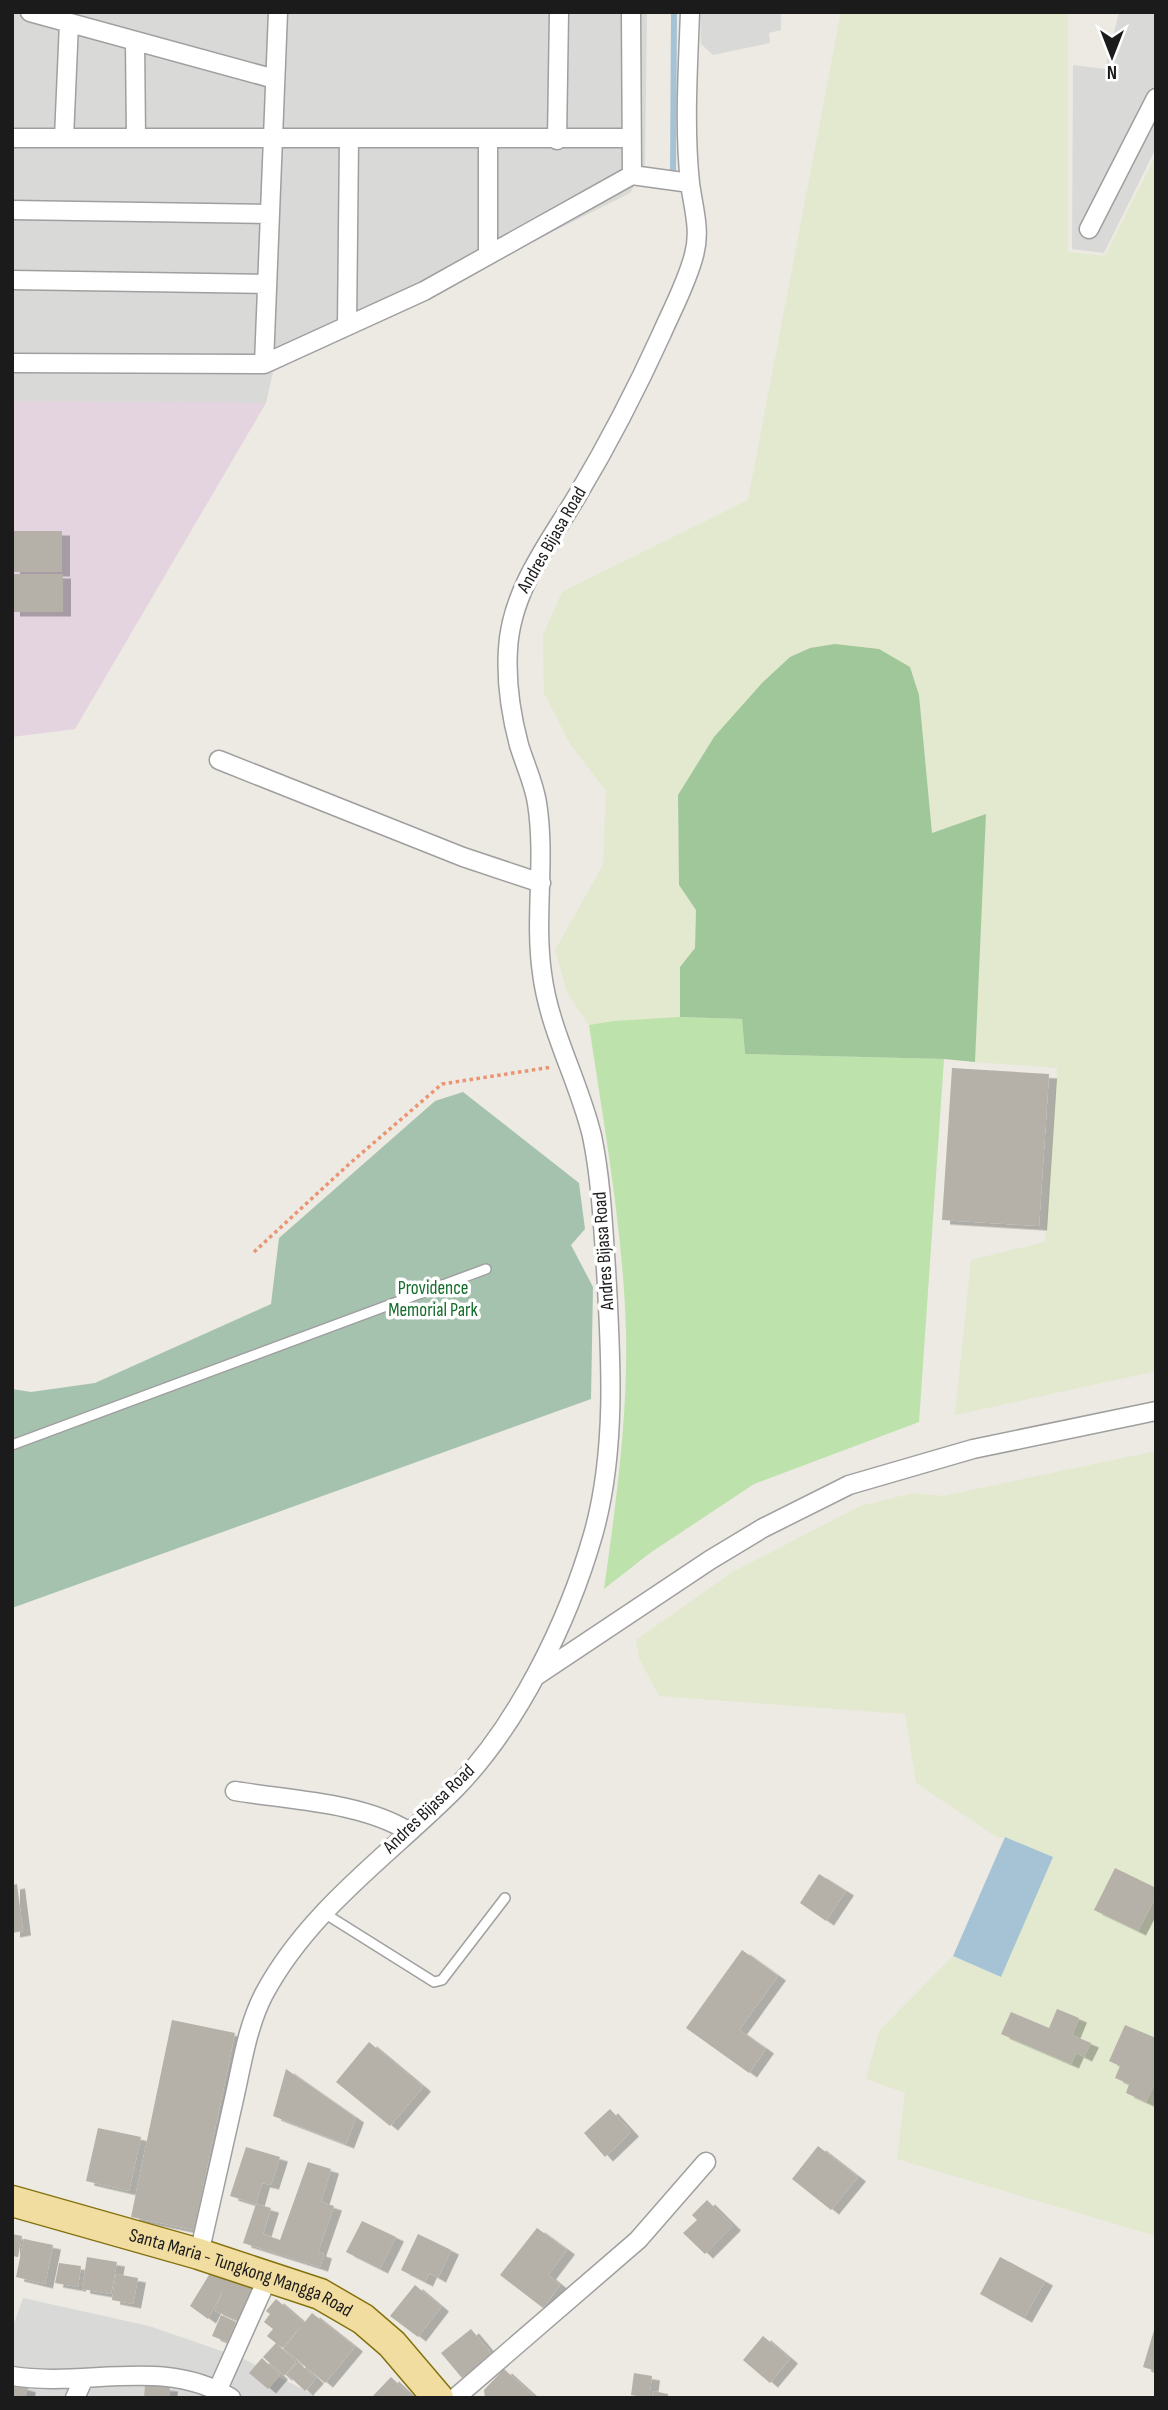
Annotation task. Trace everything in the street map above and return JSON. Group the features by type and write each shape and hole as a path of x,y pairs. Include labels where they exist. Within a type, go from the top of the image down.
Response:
{"main road":[{"name":"Santa Maria - Tungkong Mangga Road","path":"12,2201 269,2275 320,2294 363,2319 392,2344 438,2398"}],"street":[{"path":"30,12 275,79"},
{"path":"264,364 278,12"},
{"path":"558,140 559,12"},
{"path":"631,12 632,175"},
{"name":"Andres Bijasa Road","path":"199,2254 253,2018 277,1973 324,1913 455,1789 487,1751 533,1678 578,1580 592,1539 607,1468 610,1335 598,1174 591,1132 552,1020 542,976 538,930 541,834 537,796 518,743 511,702 508,648 516,603 582,489 650,358 696,250 697,216 690,183 690,12"},
{"path":"64,138 69,23"},
{"path":"135,41 136,138"},
{"path":"1089,229 1156,98"},
{"path":"12,138 631,138"},
{"path":"347,326 349,139"},
{"path":"488,140 488,256"},
{"path":"12,363 264,364 424,291 632,175 690,183"},
{"path":"12,210 270,214"},
{"path":"12,280 267,284"},
{"path":"219,761 463,857 541,883"},
{"path":"533,1678 710,1560 763,1528 849,1485 972,1449 1156,1411"},
{"path":"235,1791 362,1811 390,1819 408,1831"},
{"path":"454,2398 638,2240 706,2162"},
{"path":"12,2376 36,2380 144,2374 182,2377 221,2395 269,2275"},
{"path":"75,2398 84,2378"}],"lane":[{"path":"12,1446 486,1269"},
{"path":"324,1913 435,1982 442,1980 505,1898"}],"path":[{"path":"254,1252 348,1165 442,1084 521,1074 567,1064"}],"shaded area":[{"path":"12,12 647,12 645,168 630,193 273,372 266,403 12,403"},
{"path":"700,12 781,12 781,30 769,33 770,43 713,55 701,44"},
{"path":"1119,12 1156,12 1156,148 1104,253 1072,249 1073,65 1105,69"},
{"path":"12,401 266,403 75,729 12,737"},
{"path":"23,2298 149,2326 242,2358 320,2398 12,2398 12,2329"}],"green space":[{"path":"841,12 1068,12 1068,252 1105,256 1156,155 1156,1371 955,1415 971,1260 1045,1242 1057,1068 975,1062 986,814 932,833 919,695 790,657 714,737 678,795 679,885 696,910 695,948 680,967 680,1017 589,1025 567,992 555,950 603,865 606,791 570,744 544,693 543,635 562,592 748,500"},
{"path":"835,644 879,649 910,667 919,695 932,833 986,814 975,1062 745,1054 742,1019 680,1017 680,967 695,948 696,910 679,885 678,795 714,737 762,683 790,657 810,648"},
{"path":"680,1017 742,1019 745,1054 944,1059 919,1422 754,1484 650,1553 604,1589 623,1428 626,1331 617,1216 589,1025"},
{"name":"Providence Memorial Park","path":"463,1092 579,1183 585,1229 571,1245 593,1287 591,1399 12,1608 12,1389 31,1392 95,1383 271,1304 279,1238 435,1101"},
{"path":"1156,1451 1156,2236 897,2159 905,2093 866,2079 879,2031 953,1956 1000,1977 1006,1837 998,1838 916,1783 905,1714 659,1696 639,1658 636,1640 731,1573 860,1506 913,1493 943,1496"}],"water":[{"path":"1005,1837 1053,1857 1001,1977 953,1956"}],"building":[{"path":"12,531 62,531 62,572 12,572"},
{"path":"12,574 63,574 63,612 12,612"},
{"path":"952,1068 1049,1074 1039,1226 942,1220"},
{"path":"1115,1868 1156,1888 1156,1896 1138,1931 1094,1910"},
{"path":"819,1874 846,1891 826,1921 800,1903"},
{"path":"17,1884 23,1931 12,1933 12,1885"},
{"path":"742,1950 778,1976 739,2030 766,2049 749,2073 686,2028"},
{"path":"1057,2009 1079,2018 1072,2035 1091,2043 1084,2057 1076,2053 1071,2064 1001,2034 1011,2012 1049,2028"},
{"path":"172,2020 235,2033 194,2230 131,2217"},
{"path":"1125,2025 1156,2038 1156,2080 1146,2102 1126,2093 1129,2084 1115,2078 1120,2066 1109,2061"},
{"path":"369,2042 423,2087 390,2126 336,2082"},
{"path":"286,2069 356,2118 346,2144 273,2116"},
{"path":"610,2109 631,2132 605,2157 584,2133"},
{"path":"98,2128 141,2137 129,2191 86,2181"},
{"path":"818,2146 858,2177 831,2210 792,2179"},
{"path":"246,2147 280,2157 271,2185 262,2183 256,2204 230,2196"},
{"path":"308,2162 331,2169 321,2202 334,2206 318,2252 324,2254 320,2267 243,2243 256,2204 271,2208 263,2234 280,2240"},
{"path":"707,2200 733,2226 705,2254 683,2233 697,2220 692,2215"},
{"path":"362,2221 396,2237 380,2269 346,2252"},
{"path":"537,2228 567,2250 548,2275 560,2285 543,2308 500,2275"},
{"path":"12,2234 22,2236 18,2257 12,2256"},
{"path":"418,2234 451,2250 438,2278 429,2273 425,2282 401,2270"},
{"path":"24,2239 53,2245 45,2284 16,2277"},
{"path":"87,2257 117,2262 111,2294 82,2289"},
{"path":"1000,2257 1045,2281 1024,2318 980,2294"},
{"path":"59,2263 81,2266 78,2287 55,2283"},
{"path":"212,2270 254,2289 240,2322 215,2311 223,2290 208,2319 190,2306"},
{"path":"116,2274 138,2278 133,2304 112,2300"},
{"path":"415,2285 441,2307 418,2337 390,2316"},
{"path":"276,2299 304,2323 312,2313 355,2347 325,2383 284,2349 301,2326 282,2348 267,2336 273,2329 264,2322 270,2314 266,2311"},
{"path":"221,2315 236,2322 227,2342 212,2336"},
{"path":"1156,2327 1156,2371 1143,2367"},
{"path":"471,2329 491,2353 462,2378 441,2353"},
{"path":"763,2336 790,2359 770,2383 743,2360"},
{"path":"276,2343 296,2362 284,2376 263,2357"},
{"path":"262,2358 280,2375 268,2389 249,2373"},
{"path":"298,2362 316,2379 305,2391 287,2374"},
{"path":"504,2369 536,2398 485,2398 484,2390"},
{"path":"634,2373 652,2376 649,2398 631,2395"},
{"path":"391,2377 413,2398 371,2398"},
{"path":"12,2383 28,2388 25,2398 12,2398"},
{"path":"145,2385 170,2387 169,2398 144,2398"},
{"path":"653,2391 668,2394 668,2398 652,2398"}],"waterway":[{"path":"673,176 674,12"}]}
